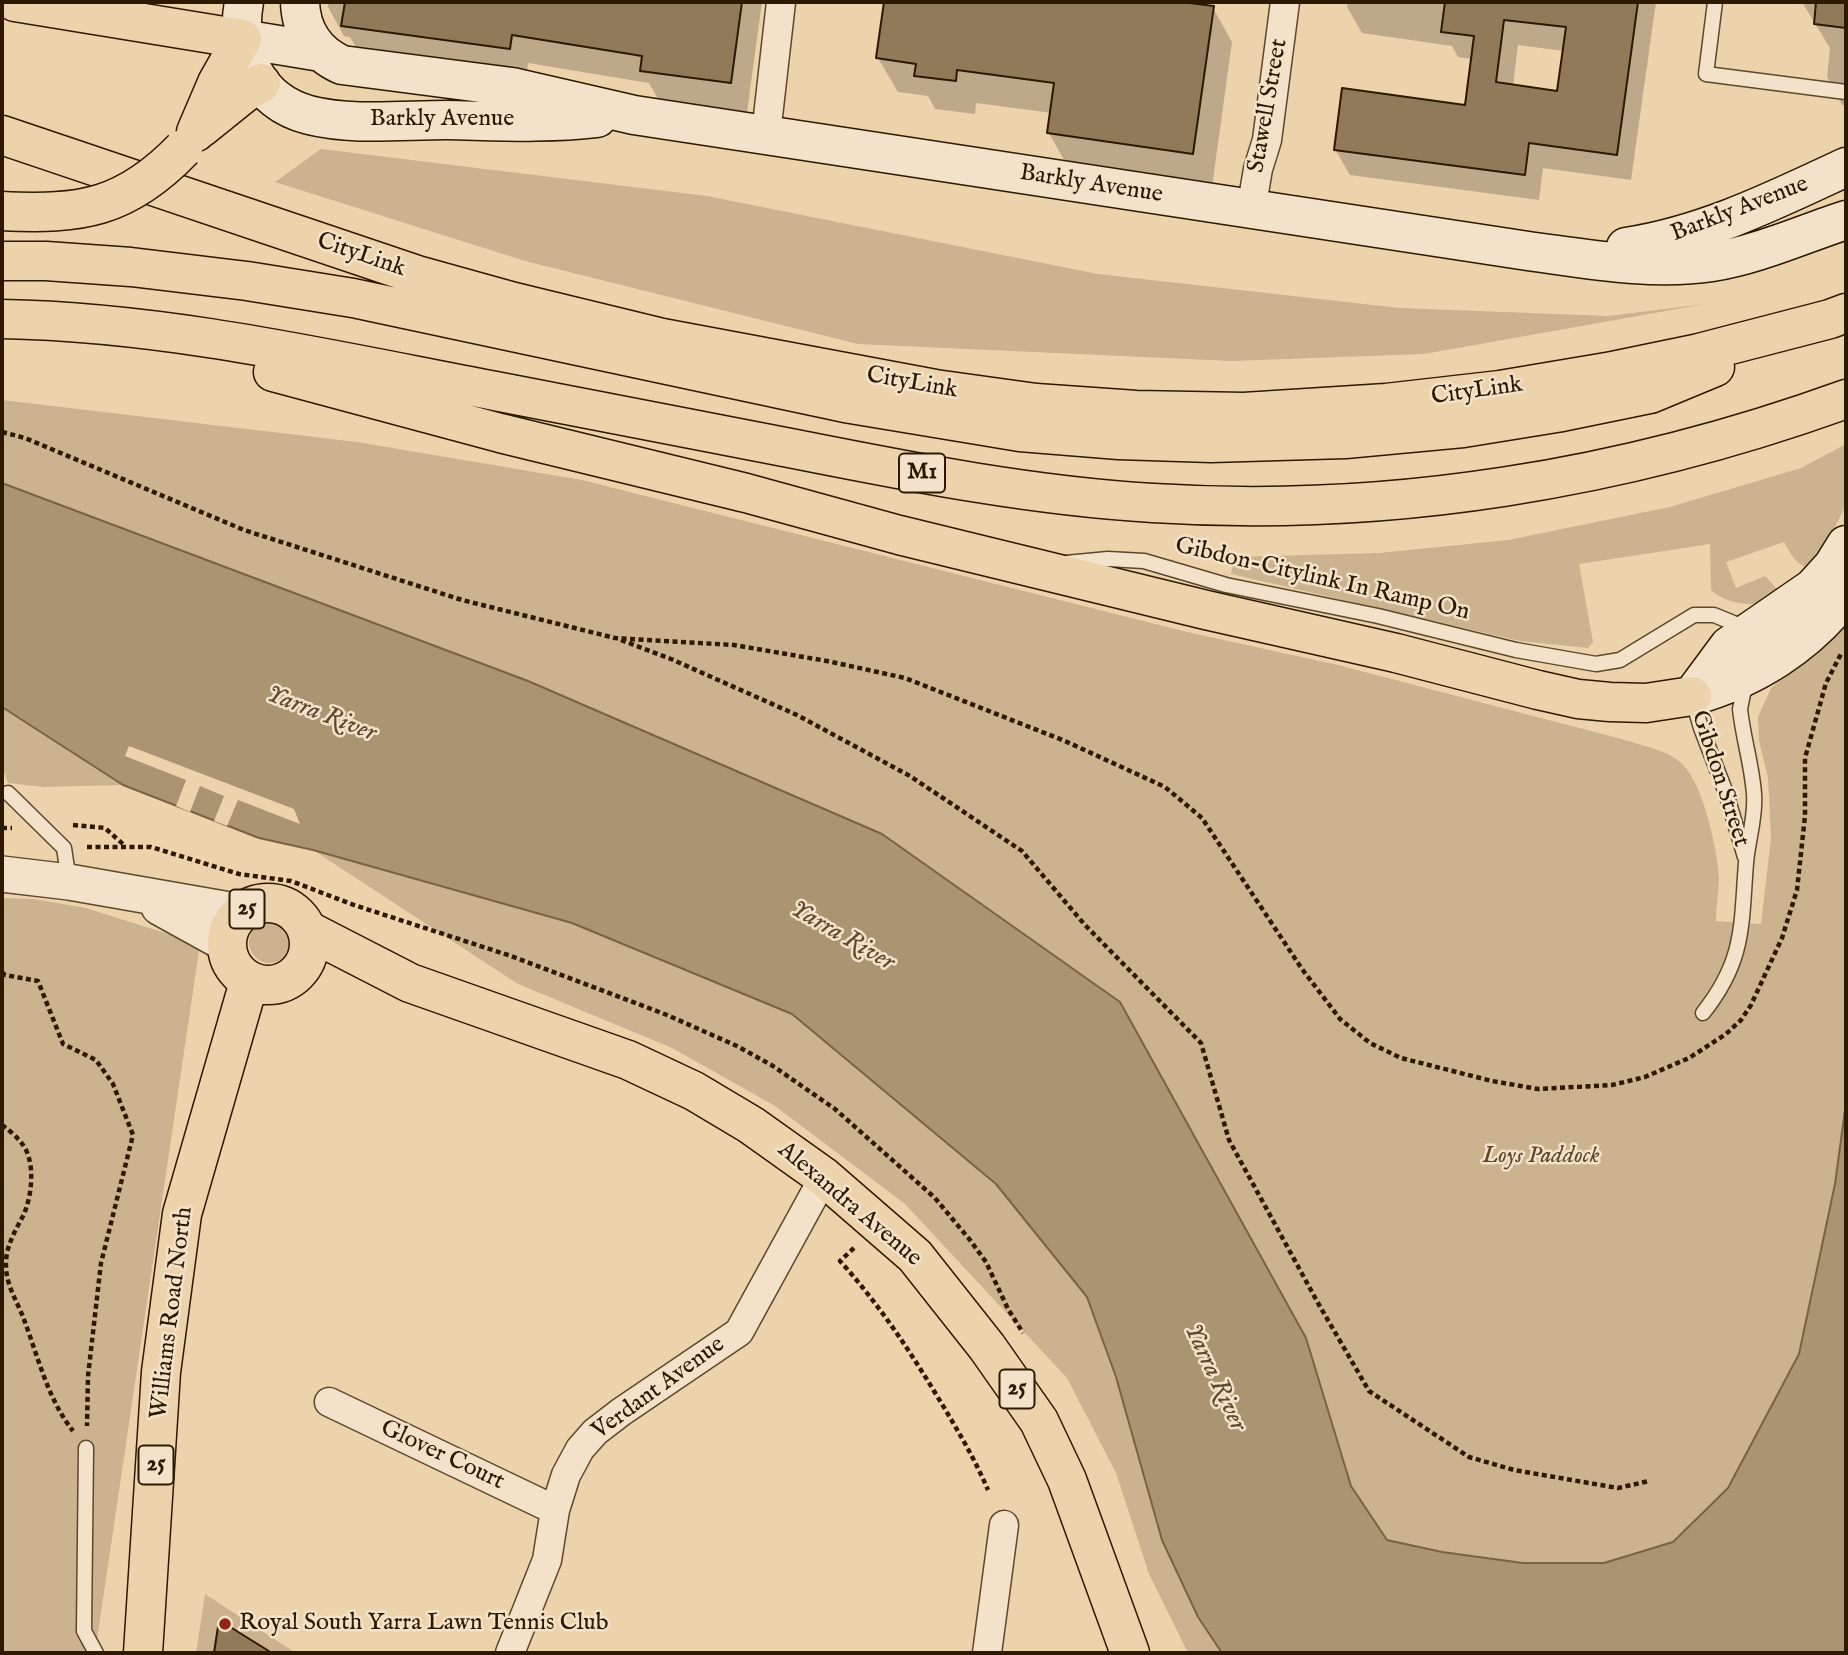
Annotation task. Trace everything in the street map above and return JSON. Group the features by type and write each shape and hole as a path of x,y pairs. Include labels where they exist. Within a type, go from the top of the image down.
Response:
{"main road":[{"path":"15,2 242,39"},
{"path":"189,141 242,39 244,2"},
{"path":"2,211 56,212 85,209 113,201 145,184 163,170 189,141 247,91 321,52 306,33 300,2"},
{"name":"Barkly Avenue","path":"634,115 554,121 341,119 300,112 273,95 261,83 248,64 242,39 321,52 342,65 513,87 634,115 1548,254 1643,264 1712,261 1743,254 1846,220"},
{"name":"CityLink","path":"2,135 416,275 514,302 662,338 934,389 1036,403 1136,410 1244,412 1386,403 1500,390 1607,372 1699,353 1838,316"},
{"name":"Barkly Avenue","path":"1548,254 1617,248 1687,235 1749,212 1846,167"},
{"name":"M1","path":"2,261 131,267 247,281 353,298 682,370 872,408 1020,432 1119,440 1211,443 1345,439 1463,428 1562,412 1650,394 1838,316"},
{"name":"M1","path":"2,319 90,324 188,335 345,362 927,474 1151,503 1302,506 1470,492 1621,467 1726,438 1846,399"},
{"path":"90,324 899,535 1578,699 1646,703 1692,696"},
{"name":"Gibdon Street","path":"1832,612 1827,573 1846,545"},
{"name":"Gibdon Street","path":"1692,696 1723,652 1751,630 1832,612"},
{"name":"Gibdon Street","path":"1692,696 1721,687 1761,669 1795,645 1832,612"},
{"path":"1751,630 1777,642 1795,645"},
{"name":"25","path":"250,982 232,967 234,928 253,905 279,904 301,919 307,930"},
{"path":"250,982 276,985 289,980 307,959 307,930"},
{"name":"Alexandra Avenue","path":"307,930 410,983 628,1060 694,1091 751,1125 824,1177 915,1256 987,1347 1039,1421 1067,1480 1130,1653"},
{"name":"Alexandra Avenue","path":"302,968 410,983"},
{"name":"Williams Road North","path":"143,1653 161,1372 182,1214 250,982"}],"street":[{"path":"766,134 781,2"},
{"name":"Stawell Street","path":"1251,210 1258,169 1267,141 1285,2"},
{"path":"2,874 135,893 234,928"},
{"name":"Verdant Avenue","path":"510,1653 547,1560 555,1510 566,1475 580,1449 595,1432 621,1412 739,1332 824,1177"},
{"name":"Glover Court","path":"329,1402 555,1510"},
{"path":"987,1653 1004,1525"}],"lane":[{"path":"1715,2 1706,74 1846,92"},
{"name":"Gibdon-Citylink In Ramp On","path":"1037,569 1088,560 1144,561 1226,585 1378,616 1516,650 1596,664 1620,660 1694,615 1714,615 1751,630"},
{"name":"Gibdon Street","path":"1703,1013 1716,997 1733,962 1743,923 1746,862 1754,793 1740,709 1745,688 1761,669"},
{"name":"Gibdon Street","path":"1692,696 1726,793 1746,862"},
{"path":"8,793 64,848 69,882"},
{"path":"86,1448 84,1631 96,1653"}],"path":[{"path":"2,432 25,438 244,530 462,600 615,638 671,659 797,715 910,776 1022,851 1085,925 1201,1043 1229,1140 1368,1391 1469,1457 1514,1470 1618,1488 1649,1481"},
{"path":"615,638 734,645 905,678 1065,741 1165,788 1202,818 1302,969 1340,1019 1370,1043 1401,1058 1492,1081 1538,1089 1612,1085 1645,1077 1689,1058 1726,1034 1741,1020 1751,1005 1782,938 1797,890 1805,816 1805,758 1826,683 1832,612"},
{"path":"2,972 5,975 38,981 63,1044 96,1060 113,1084 134,1135 100,1263 89,1376 86,1448"},
{"path":"2,1125 15,1135 25,1149 31,1168 25,1213 13,1234 5,1265 10,1288 46,1385 65,1421 86,1448"},
{"path":"856,1246 840,1261 868,1292 903,1339 971,1452 988,1490"}],"green space":[{"path":"321,149 707,196 1098,274 1400,308 1608,316 1705,304 1424,354 1231,361 858,344 525,261 275,182"},
{"name":"Loys Paddock","path":"2,400 357,442 582,480 1183,631 1338,665 1662,751 1674,757 1688,770 1702,798 1718,865 1716,921 1761,924 1771,838 1768,778 1759,741 1758,717 1771,688 1812,657 1846,621 1846,1103 1835,1184 1799,1353 1728,1488 1673,1542 1604,1563 1523,1563 1442,1552 1387,1540 1351,1486 1306,1338 528,681 2,483"},
{"path":"1846,444 1846,499 1843,511 1817,563 1810,568 1801,564 1784,542 1726,562 1736,588 1765,576 1778,590 1761,602 1753,604 1726,600 1711,590 1710,544 1579,564 1593,642 1588,648 1520,641 1231,574 1234,557 1379,553 1508,540 1670,507 1801,468"},
{"path":"2,707 123,785 43,787 8,783 2,766"},
{"path":"313,850 572,923 792,1014 996,1184 1087,1297 1198,1617 1222,1653 1188,1653 1149,1574 1116,1473 1067,1378 905,1204 775,1106 672,1048 518,984"},
{"path":"2,898 34,899 86,908 200,944 95,1653 2,1653"},
{"path":"270,921 285,927 291,942 285,957 270,963 255,957 249,942 255,927"},
{"name":"Royal South Yarra Lawn Tennis Club","path":"205,1594 296,1653 196,1653"}],"water":[{"name":"Yarra River","path":"2,483 528,681 882,834 1120,1002 1306,1338 1351,1486 1387,1540 1442,1552 1523,1563 1604,1563 1673,1542 1728,1488 1799,1354 1835,1184 1846,1103 1846,1653 1222,1653 1198,1617 1162,1540 1116,1377 1087,1297 996,1184 792,1014 572,923 313,850 259,838 123,785 2,707"}],"pier":[{"path":"129,746 294,809 300,824 238,800 227,826 214,821 224,796 200,786 190,812 176,806 186,780 125,756"}],"building":[{"path":"345,2 742,2 731,83 640,71 642,56 512,35 510,49 341,26"},
{"path":"884,2 1181,2 1214,6 1193,154 1047,133 1054,83 957,70 956,81 914,76 916,64 876,58"},
{"path":"1445,2 1638,2 1617,155 1529,143 1525,175 1334,150 1342,88 1465,105 1474,36 1441,32","holes":["1504,20 1566,27 1557,91 1496,82"]},
{"path":"1816,2 1846,2 1846,28 1814,24"},
{"path":"219,1620 272,1653 214,1653"}],"place":[{"name":"Royal South Yarra Lawn Tennis Club","path":"225,1624"}]}
